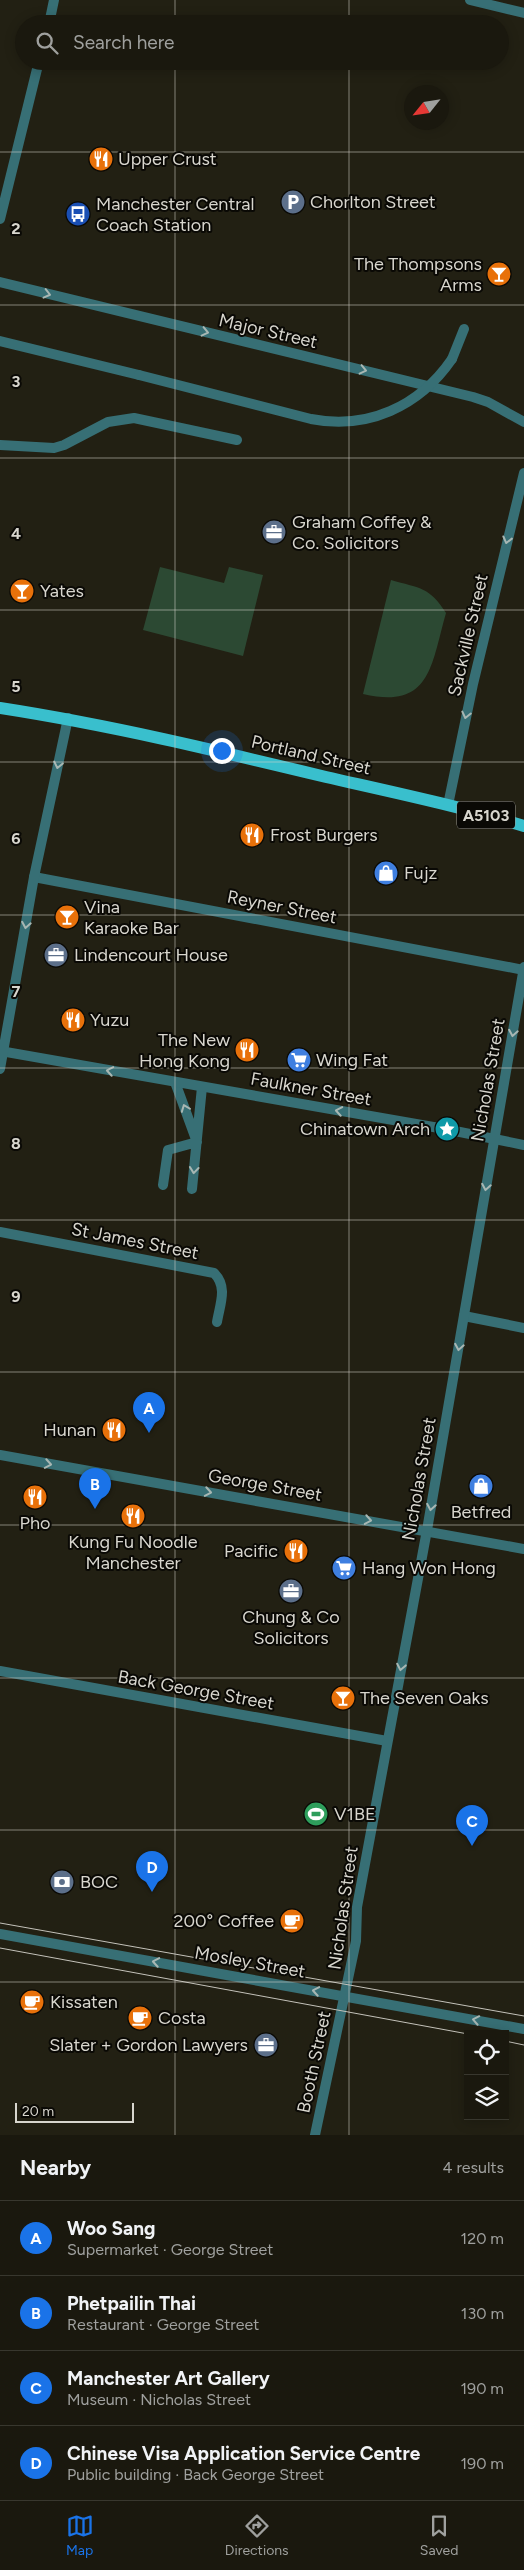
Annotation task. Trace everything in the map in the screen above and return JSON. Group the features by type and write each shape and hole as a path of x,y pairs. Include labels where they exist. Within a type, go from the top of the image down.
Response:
{"main road":[{"name":"Portland Street","path":"0,708 68,718 448,805 524,826"}],"street":[{"path":"51,15 54,0"},
{"path":"470,0 524,13"},
{"path":"0,219 37,70"},
{"name":"Major Street","path":"0,282 473,396 524,422"},
{"path":"0,341 310,419 333,423 355,422 373,418 409,400 430,385 452,359 464,329"},
{"path":"0,445 54,448 64,445 108,422 134,418 237,440"},
{"name":"Sackville Street","path":"448,805 460,737 524,473"},
{"path":"0,1069 34,876 68,718"},
{"name":"Reyner Street","path":"34,876 524,969"},
{"name":"Nicholas Street","path":"344,1996 356,1942 357,1907 427,1530 524,969"},
{"name":"Faulkner Street","path":"2,1051 439,1128"},
{"path":"175,1082 197,1142"},
{"path":"192,1189 202,1087"},
{"path":"455,1131 524,1145"},
{"path":"163,1185 168,1150 197,1142"},
{"name":"St James Street","path":"0,1232 214,1274 221,1280 223,1290 217,1322"},
{"path":"464,1316 524,1328"},
{"name":"George Street","path":"0,1455 427,1530 524,1549"},
{"name":"Back George Street","path":"0,1671 387,1741"},
{"name":"Mosley Street","path":"0,1934 524,2029"},
{"name":"Booth Street","path":"316,2135 344,1996"}],"green space":[{"path":"160,567 224,583 229,567 263,575 243,656 143,630"},
{"path":"391,580 429,593 446,613 431,666 424,679 415,689 403,695 385,697 363,694"}],"tunnel":[{"path":"439,1128 455,1131"}],"tram line":[{"path":"0,1923 524,2016"},
{"path":"0,1948 464,2033"},
{"path":"509,2042 524,2045"}],"place":[{"name":"Upper Crust","path":"101,159"},
{"name":"Chorlton Street","path":"293,202"},
{"name":"Manchester Central Coach Station","path":"78,214"},
{"name":"The Thompsons Arms","path":"499,274"},
{"name":"Graham Coffey & Co. Solicitors","path":"274,532"},
{"name":"Yates","path":"22,591"},
{"name":"Frost Burgers","path":"252,835"},
{"name":"Fujz","path":"386,873"},
{"name":"Vina Karaoke Bar","path":"67,917"},
{"name":"Lindencourt House","path":"56,955"},
{"name":"Yuzu","path":"73,1020"},
{"name":"The New Hong Kong","path":"247,1050"},
{"name":"Wing Fat","path":"299,1060"},
{"name":"Chinatown Arch","path":"447,1129"},
{"name":"Hunan","path":"114,1430"},
{"name":"Woo Sang","path":"149,1433"},
{"name":"Betfred","path":"481,1486"},
{"name":"Pho","path":"35,1497"},
{"name":"Phetpailin Thai","path":"95,1509"},
{"name":"Kung Fu Noodle Manchester","path":"133,1516"},
{"name":"Pacific","path":"296,1551"},
{"name":"Hang Won Hong","path":"344,1568"},
{"name":"Chung & Co Solicitors","path":"291,1591"},
{"name":"The Seven Oaks","path":"343,1698"},
{"name":"V1BE","path":"316,1814"},
{"name":"Manchester Art Gallery","path":"472,1846"},
{"name":"BOC","path":"62,1882"},
{"name":"Chinese Visa Application Service Centre","path":"152,1892"},
{"name":"200° Coffee","path":"292,1921"},
{"name":"Kissaten","path":"32,2002"},
{"name":"Costa","path":"140,2018"},
{"name":"Slater + Gordon Lawyers","path":"266,2045"}]}
